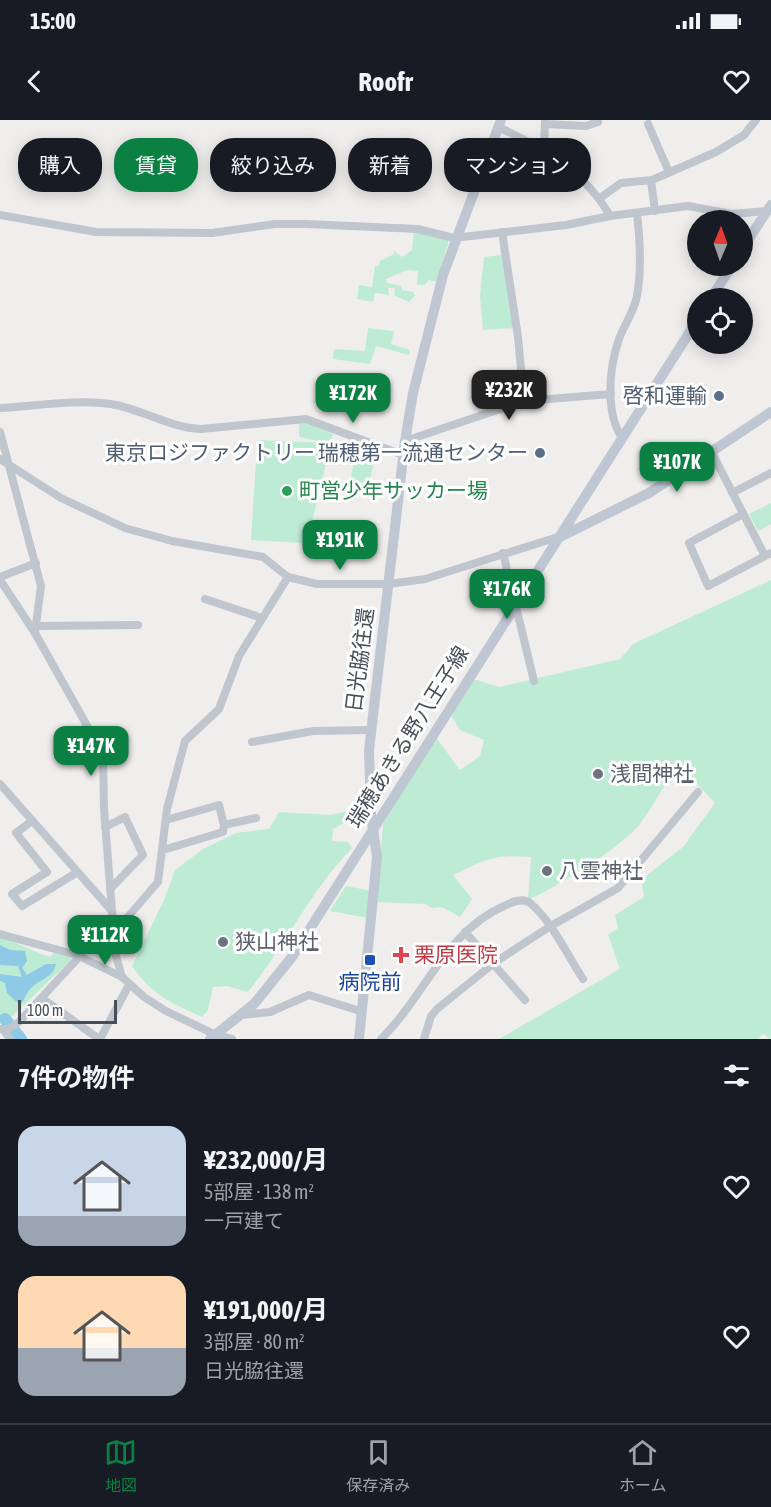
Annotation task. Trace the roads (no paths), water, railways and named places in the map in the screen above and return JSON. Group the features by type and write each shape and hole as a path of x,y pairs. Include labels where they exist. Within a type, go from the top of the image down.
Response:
{"street":[{"path":"600,198 621,183 651,181 735,141 756,120"},
{"path":"544,138 545,122 586,126 599,123"},
{"path":"499,124 523,138"},
{"name":"日光脇往還","path":"359,1039 377,857 369,774 371,730 405,441 427,336 454,238 499,124"},
{"path":"648,124 669,172"},
{"path":"651,181 655,211"},
{"path":"591,189 600,198 610,216"},
{"path":"0,215 96,232 193,234 234,231 275,224 306,224 418,229 454,238 566,225 610,216 688,206 732,214 770,209"},
{"path":"753,233 770,209"},
{"path":"622,438 612,419 611,393 620,337 637,296 639,248 637,213"},
{"path":"502,232 518,337 524,401"},
{"name":"瑞穂あきる野八王子線","path":"213,1037 260,997 292,957 687,336"},
{"path":"405,441 524,401 611,393"},
{"path":"0,408 111,404 138,410 189,428 201,429 298,418 403,455"},
{"path":"0,459 61,498 125,528 172,541 263,557 288,577 316,584 389,584 443,575 503,553 561,536 649,493 771,412"},
{"path":"0,432 41,586 35,630"},
{"path":"712,453 743,514 768,555 708,586 689,543 743,514"},
{"path":"732,493 771,473"},
{"path":"503,553 534,681"},
{"path":"36,563 0,578 35,630 103,753 105,827 118,968 129,985 166,1011 213,1037 232,1039"},
{"path":"114,933 158,882 166,820 182,747 190,736 219,709 239,657 288,577"},
{"path":"205,599 262,618"},
{"path":"35,630 138,625"},
{"path":"252,742 313,731 371,730"},
{"path":"0,784 76,873 112,911"},
{"path":"424,1039 431,1016 437,1009 494,963 549,927 618,888 698,792"},
{"path":"163,850 223,832 224,825 219,805 166,820"},
{"path":"105,827 125,817 143,855 111,888"},
{"path":"224,825 256,818"},
{"path":"32,821 16,833 47,872 12,894 22,906 76,873"},
{"path":"381,1039 465,932 499,908 524,900 530,903 549,927 583,979"},
{"path":"465,932 525,1000"},
{"path":"0,934 81,956 122,977"},
{"path":"10,1039 4,1029 19,1022 81,956"},
{"path":"43,999 99,1039 129,985"},
{"path":"241,1015 270,1012 309,995 360,1011"}],"water":[{"path":"0,945 10,950 25,951 27,961 22,968 27,975 46,964 56,964 50,975 29,990 20,1005 7,993 5,983 0,981 0,974 22,977 18,966 0,965"}],"waterway":[{"path":"5,1019 21,1039"}],"place":[{"name":"啓和運輸","path":"719,396"},
{"name":"東京ロジファクトリー 瑞穂第一流通センター","path":"540,453"},
{"name":"町営少年サッカー場","path":"287,491"},
{"name":"浅間神社","path":"598,774"},
{"name":"八雲神社","path":"547,871"},
{"name":"狭山神社","path":"223,942"},
{"name":"栗原医院","path":"401,955"},
{"name":"病院前","path":"370,960"}]}
